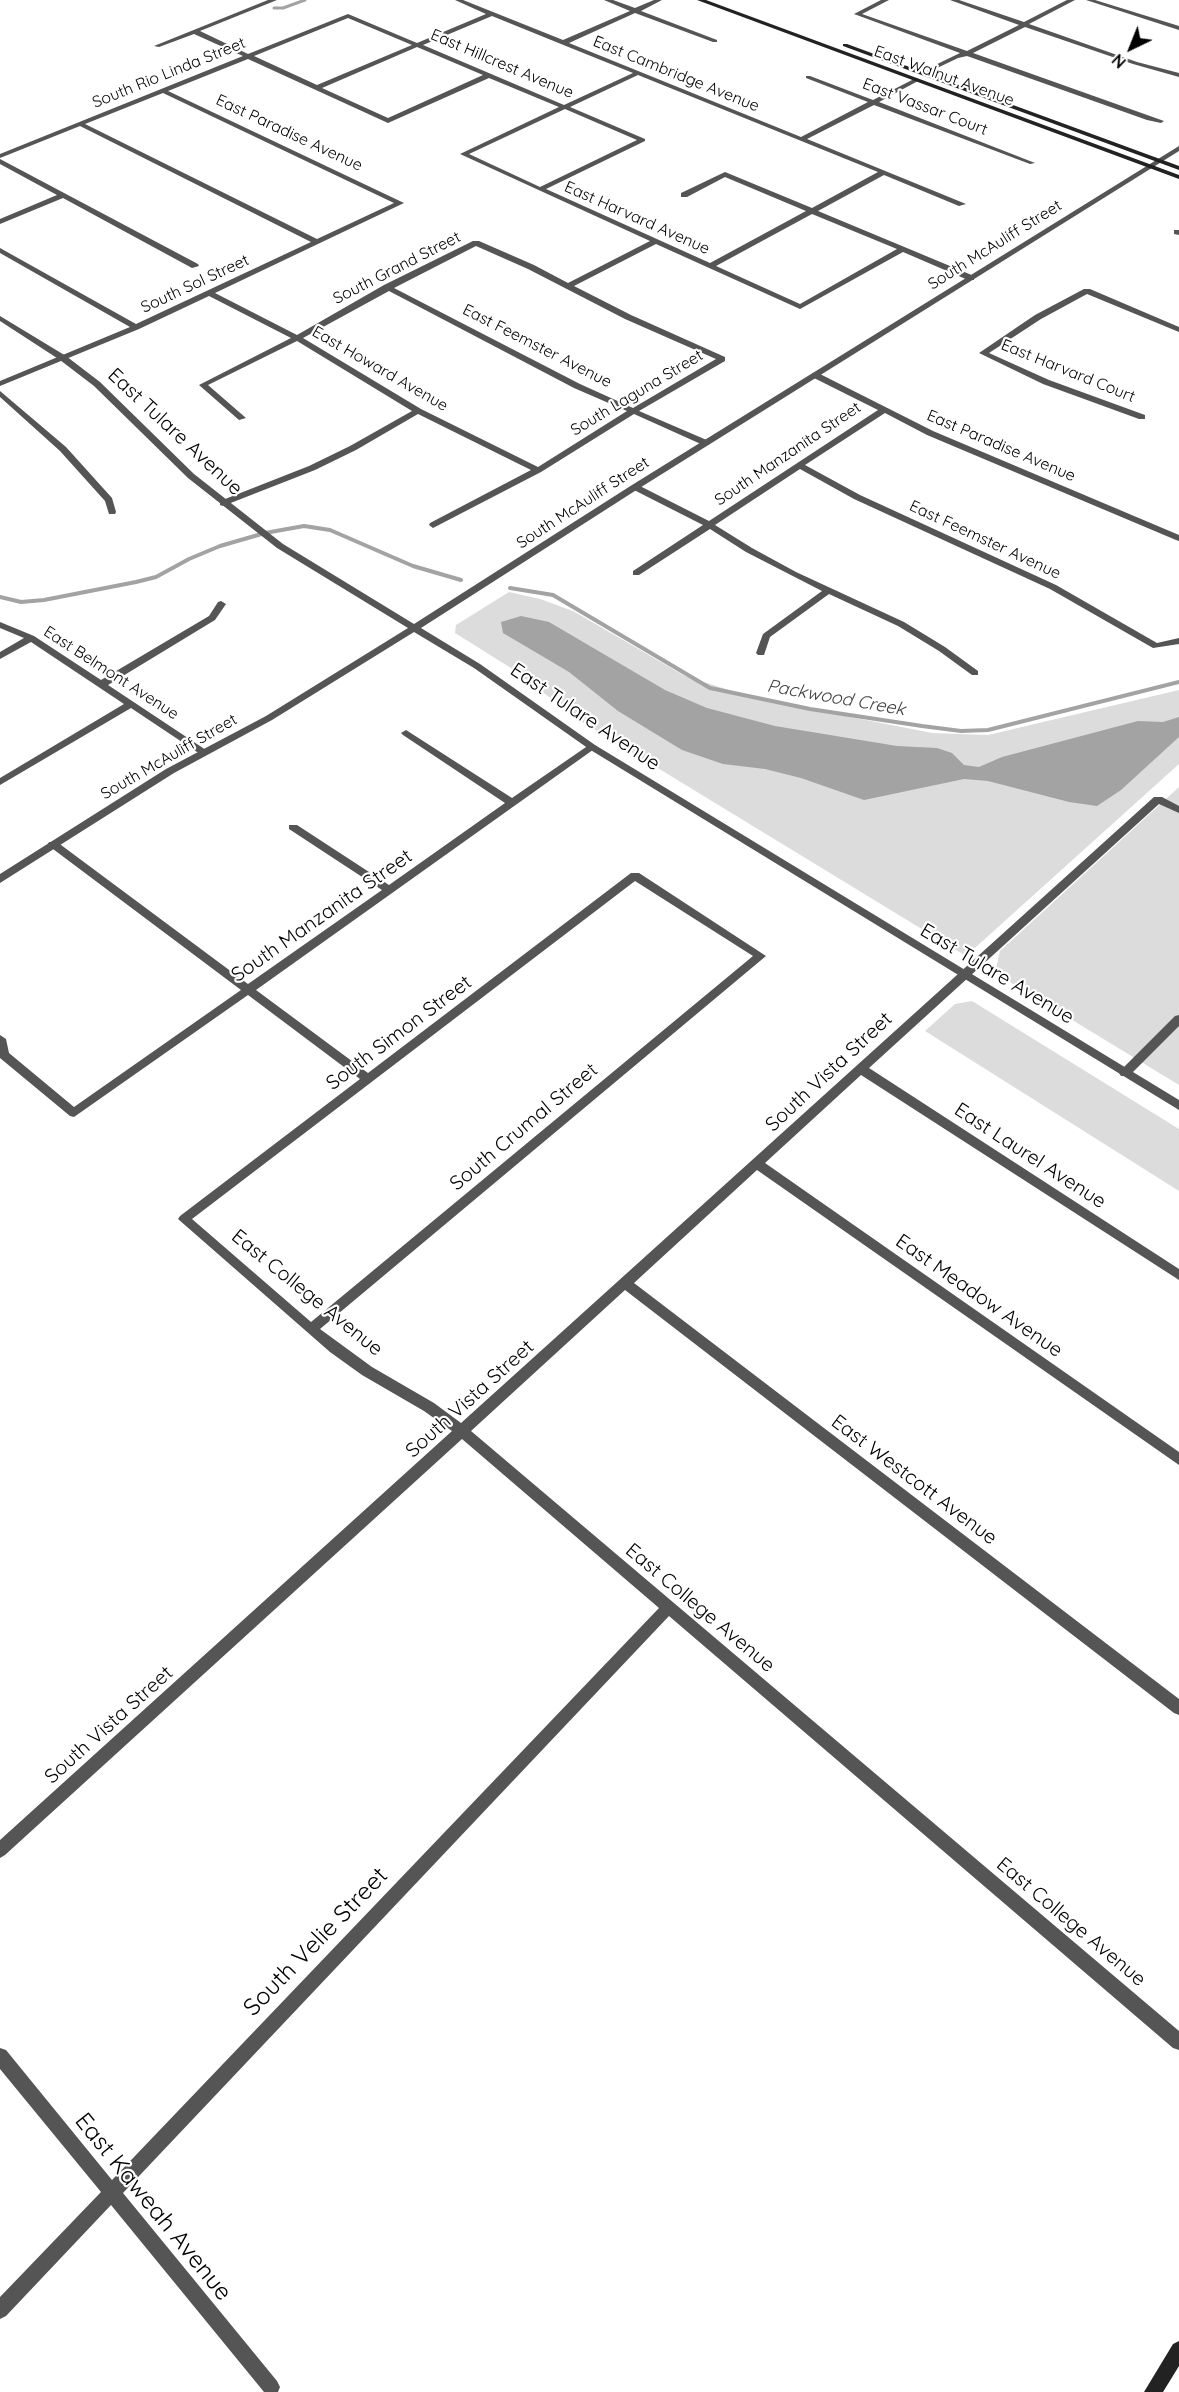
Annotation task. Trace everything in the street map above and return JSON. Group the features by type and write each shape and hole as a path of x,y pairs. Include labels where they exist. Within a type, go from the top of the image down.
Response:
{"main road":[{"name":"East Walnut Avenue","path":"700,0 1179,177"},
{"name":"East Walnut Avenue","path":"717,0 927,74 1179,168"},
{"path":"773,27 780,22"},
{"path":"855,57 876,60 911,73 927,74"},
{"path":"916,80 937,82 967,94 998,100"},
{"path":"1153,2392 1179,2350"}],"street":[{"path":"157,46 274,0"},
{"name":"East Cambridge Avenue","path":"458,0 962,204"},
{"path":"607,0 716,41"},
{"path":"563,43 659,0"},
{"path":"886,0 857,14 1149,119 1161,121"},
{"path":"953,0 1135,63 1179,75"},
{"path":"927,74 939,72 957,63 966,58 967,54 1072,0"},
{"path":"1089,0 1179,28"},
{"path":"316,88 491,14"},
{"name":"East Hillcrest Avenue","path":"348,16 643,140 541,189"},
{"name":"South Rio Linda Street","path":"0,156 348,16"},
{"path":"194,31 388,121 489,75"},
{"path":"565,107 638,73"},
{"name":"East Vassar Court","path":"808,77 1032,163"},
{"path":"802,139 916,80"},
{"name":"East Paradise Avenue","path":"164,90 400,203"},
{"name":"East Harvard Avenue","path":"565,107 464,154 800,307 903,249"},
{"path":"81,124 316,242"},
{"name":"South McAuliff Street","path":"0,879 203,752 306,696 635,487 1179,148"},
{"path":"0,161 195,266"},
{"path":"710,266 884,172"},
{"path":"684,195 725,174 971,279"},
{"path":"0,222 63,195"},
{"name":"South Sol Street","path":"0,384 136,327 400,203"},
{"path":"568,286 656,241"},
{"name":"South Grand Street","path":"243,418 203,385 297,338 387,287 476,243 568,286"},
{"path":"0,250 136,327"},
{"name":"South Laguna Street","path":"433,525 538,470 633,410 722,359 568,286"},
{"name":"East Feemster Avenue","path":"387,287 567,381 706,443"},
{"name":"East Harvard Court","path":"1142,417 1046,382 983,353 1038,317 1087,291 1179,330"},
{"name":"East Howard Avenue","path":"208,292 297,338 418,411 538,470"},
{"name":"East Tulare Avenue","path":"0,318 63,358 112,397 191,476 255,528 490,675 592,747 1179,1106"},
{"name":"East Paradise Avenue","path":"815,375 999,464 1085,497 1179,538"},
{"path":"0,393 63,449 109,500 112,512"},
{"name":"South Manzanita Street","path":"636,573 884,410"},
{"path":"224,503 354,448 418,411"},
{"name":"East Feemster Avenue","path":"800,466 857,497 1053,587 1156,646 1179,641"},
{"path":"635,487 710,525 749,550 901,624 975,673"},
{"path":"760,653 766,636 829,590"},
{"path":"102,684 212,618 221,604"},
{"name":"East Belmont Avenue","path":"0,625 31,638 203,752"},
{"path":"0,656 31,638"},
{"path":"0,782 131,704"},
{"path":"406,733 512,803"},
{"name":"South Manzanita Street","path":"0,1039 4,1055 74,1113 592,747"},
{"name":"South Vista Street","path":"0,1850 1158,799 1179,810"},
{"path":"293,827 389,890"},
{"path":"53,844 368,1079"},
{"name":"South Crumal Street","path":"311,1329 761,956 635,876"},
{"name":"South Simon Street","path":"184,1219 635,876"},
{"path":"1125,1073 1179,1019"},
{"name":"East Laurel Avenue","path":"861,1069 1179,1275"},
{"name":"East Meadow Avenue","path":"757,1164 1179,1459"},
{"name":"East College Avenue","path":"184,1219 311,1329 366,1371 429,1407 463,1432 1179,2042"},
{"name":"East Westcott Avenue","path":"625,1283 1179,1708"},
{"name":"South Velie Street","path":"0,2310 668,1608"},
{"name":"East Kaweah Avenue","path":"0,2056 271,2387"}],"shaded area":[{"path":"509,592 540,599 573,611 685,676 754,698 932,733 988,735 1179,690 1179,764 966,956 579,720 511,668 455,633 456,625"},
{"path":"521,616 549,622 665,690 707,708 775,726 897,746 937,748 952,753 964,765 979,767 1002,757 1138,721 1163,722 1179,717 1179,737 1121,790 1097,806 1069,802 988,781 964,779 864,800 801,778 765,769 723,764 682,750 618,711 569,672 503,633 501,622"},
{"path":"1179,787 1179,1085 995,973 1000,951"},
{"path":"972,1001 1179,1129 1179,1191 925,1031 955,1004"}],"waterway":[{"path":"274,8 283,8 305,0"},
{"name":"Packwood Creek","path":"0,597 21,602 44,600 136,582 156,577 189,559 220,546 265,533 304,526 330,530 413,566 461,580"},
{"name":"Packwood Creek","path":"510,588 553,595 710,688 810,709 922,726 961,731 988,730 1179,682"}]}
